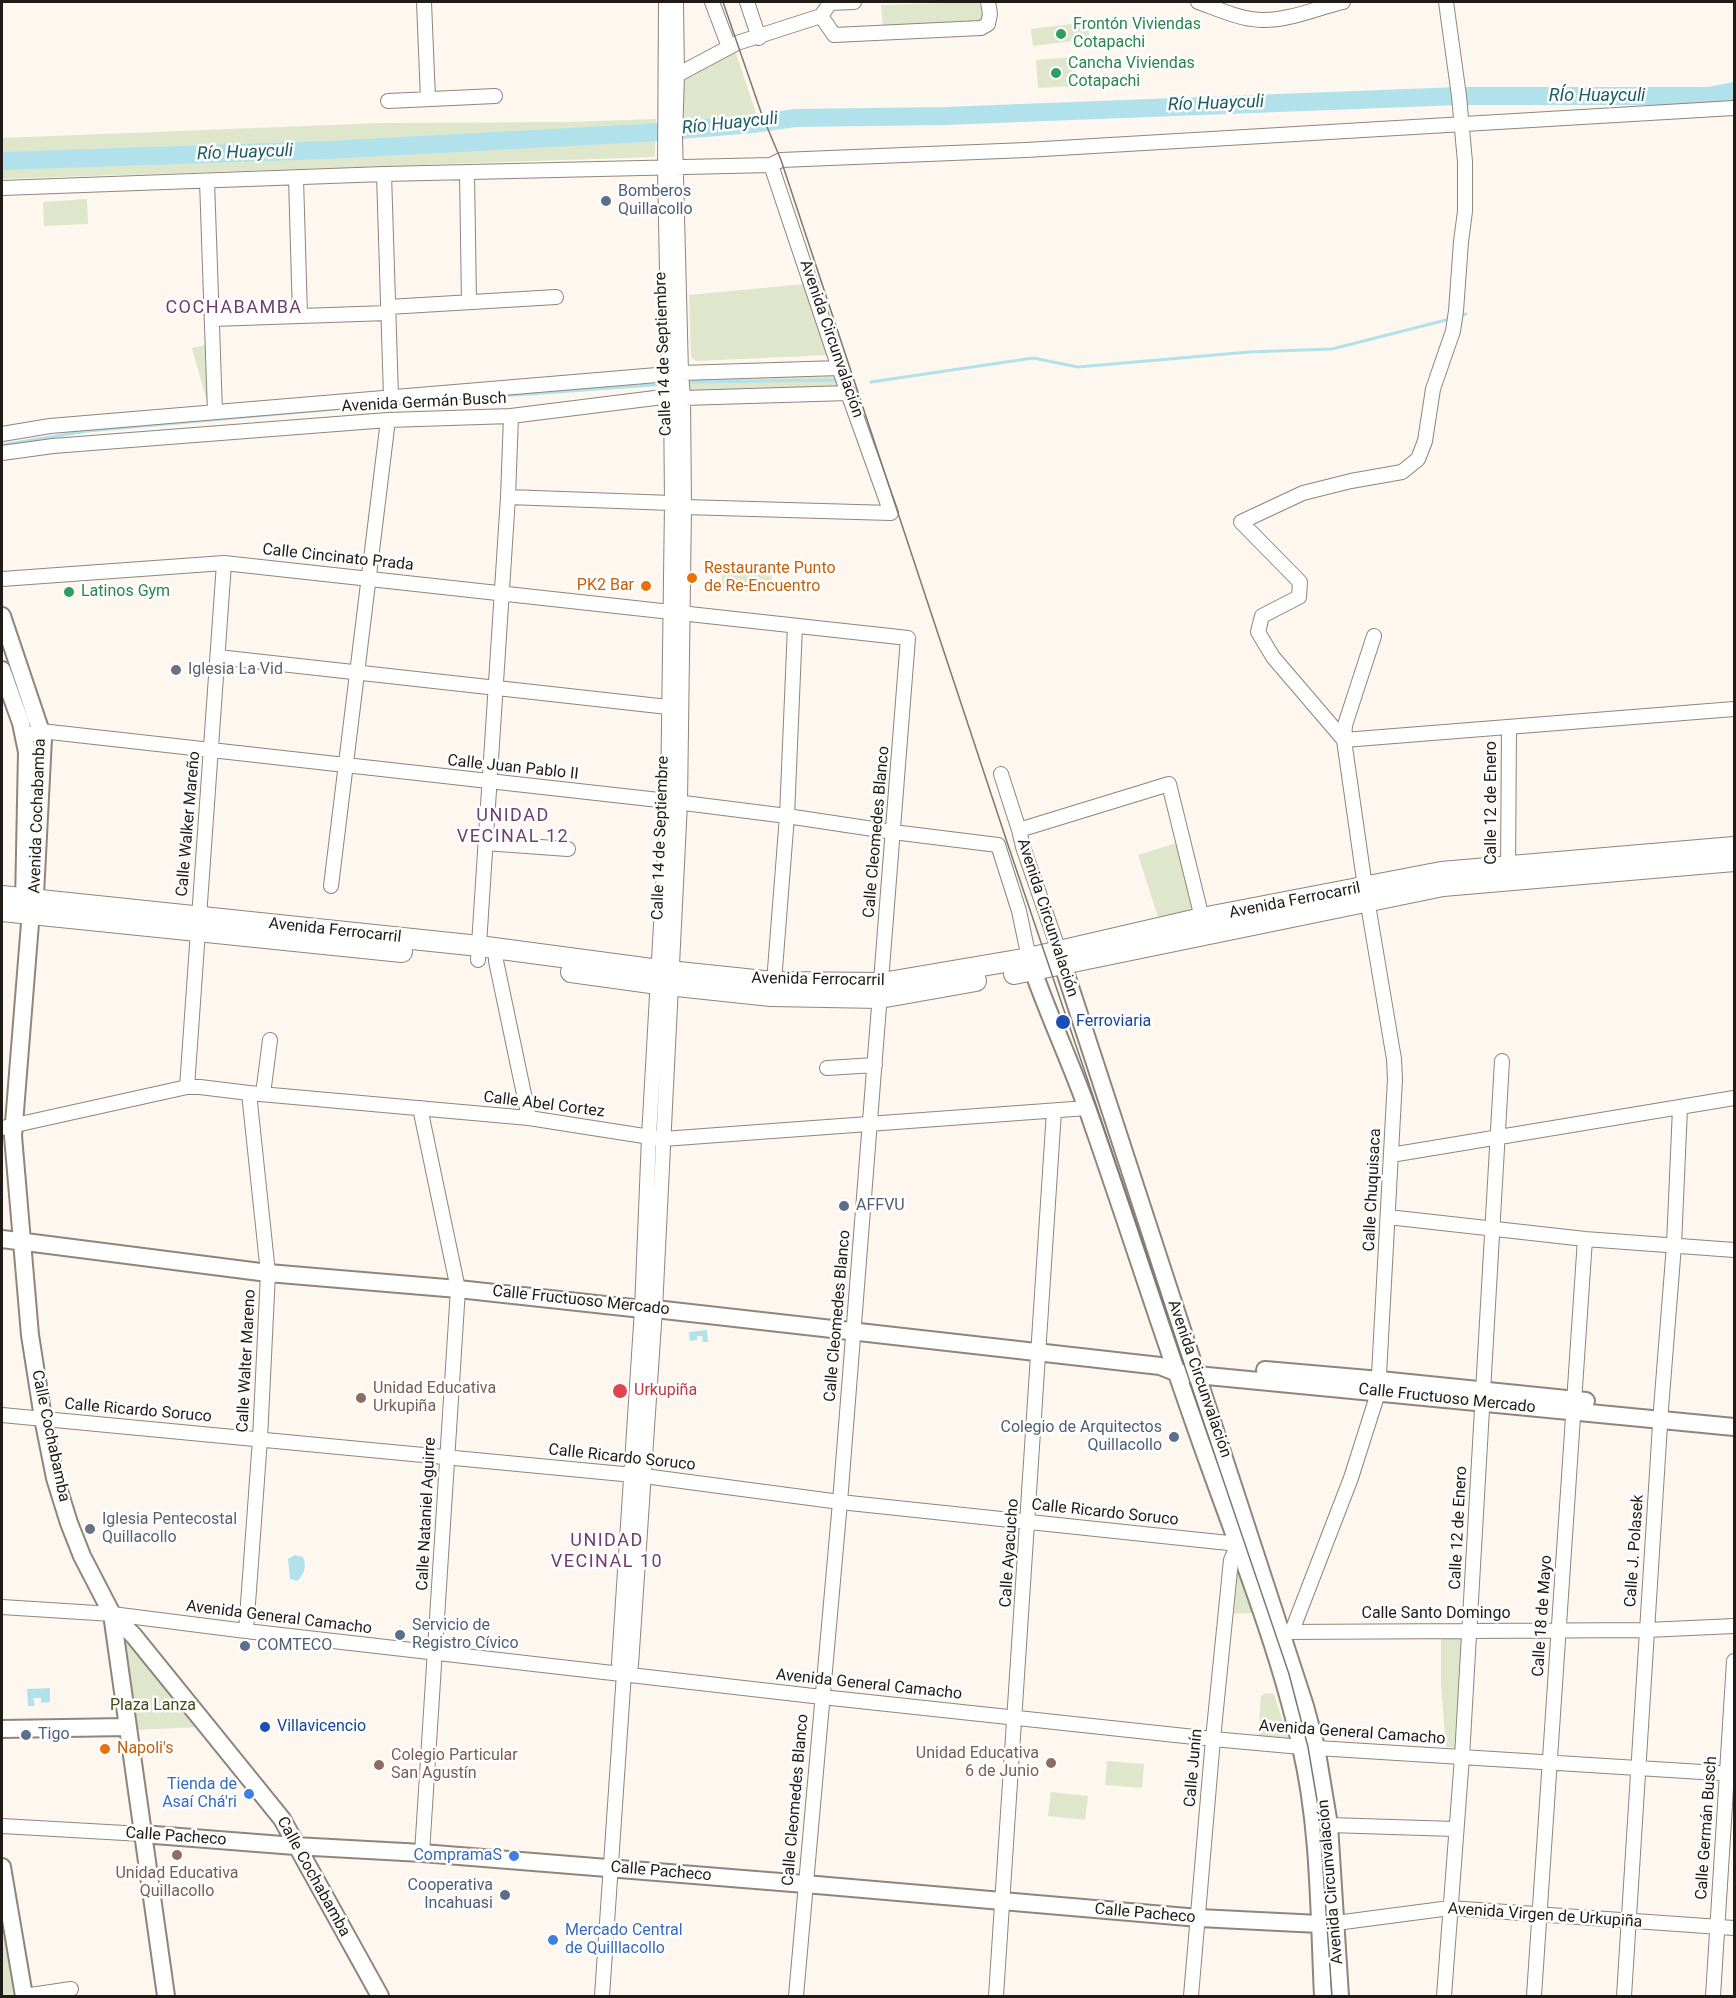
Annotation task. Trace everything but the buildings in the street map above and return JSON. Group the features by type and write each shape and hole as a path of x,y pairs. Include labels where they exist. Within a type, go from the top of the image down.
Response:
{"highway":[{"name":"Avenida Ferrocarril","path":"1508,872 1734,848"},
{"name":"Avenida Ferrocarril","path":"2,911 29,910 197,924 487,954 665,977 771,996 881,991 1031,964 1367,894 1441,872 1508,872 1734,861"},
{"name":"Avenida Ferrocarril","path":"1060,958 1202,918 1367,894"},
{"name":"Avenida Ferrocarril","path":"2,896 29,910"},
{"name":"Avenida Ferrocarril","path":"665,977 774,981 881,991"}],"main road":[{"name":"Avenida Cochabamba","path":"2,616 33,733"},
{"name":"Avenida Cochabamba","path":"2,670 33,733 43,747 29,910"},
{"name":"Calle Cochabamba","path":"29,910 8,1127 12,1136 30,1335 43,1418 56,1478 69,1523 82,1556 112,1614 134,1636 282,1819 380,1996"},
{"name":"Avenida Circunvalación","path":"1060,958 1181,1367 1274,1652 1309,1747 1310,1798 1323,1996"},
{"name":"Avenida Circunvalación","path":"1031,964 1087,1108 1141,1264 1287,1632 1309,1747 1329,1825 1340,1996"},
{"name":"Calle Fructuoso Mercado","path":"2,1239 268,1273 458,1289 1039,1353 1661,1415 1734,1427"},
{"name":"Calle Fructuoso Mercado","path":"1661,1415 1734,1417"},
{"path":"112,1614 166,1996"},
{"path":"2,1729 127,1727"},
{"name":"Calle Pacheco","path":"142,1834 611,1868 1199,1918 1319,1924"},
{"path":"2,1867 24,1996"},
{"name":"Avenida Virgen de Urkupiña","path":"1319,1924 1336,1923"}],"street":[{"path":"424,2 428,99"},
{"name":"Calle 14 de Septiembre","path":"666,2 671,74"},
{"name":"Calle 14 de Septiembre","path":"602,1996 624,1673 619,1664 638,1475 649,1309 674,802 678,505 670,131 676,2"},
{"path":"712,2 729,47"},
{"path":"747,2 759,38"},
{"path":"671,74 729,47 821,16 830,3 854,2"},
{"path":"821,16 834,35 981,28 988,24 990,14 988,2"},
{"path":"1198,2 1238,16 1270,20 1323,4 1343,2"},
{"path":"1236,2 1238,16"},
{"path":"1344,740 1273,657 1258,632 1262,616 1299,597 1300,582 1241,522 1303,493 1402,472 1418,459 1425,441 1433,389 1453,332 1465,211 1465,162 1459,96 1446,2"},
{"path":"388,101 495,96"},
{"path":"2,188 384,174 771,165 781,160 1026,150 1461,126 1734,108"},
{"name":"Avenida Circunvalación","path":"678,505 891,513 839,368 771,165"},
{"path":"467,173 469,302"},
{"path":"384,174 391,396"},
{"path":"296,178 300,316"},
{"path":"207,181 215,412"},
{"path":"212,319 300,316 556,297"},
{"name":"Avenida Germán Busch","path":"2,434 50,426 391,396 675,374 839,368"},
{"name":"Avenida Germán Busch","path":"2,453 53,446 388,420 511,416 677,397 849,393"},
{"path":"511,416 508,497 485,843 487,954 530,1118"},
{"path":"331,886 388,420"},
{"path":"508,497 678,505"},
{"name":"Calle Cincinato Prada","path":"2,579 224,563 908,638"},
{"name":"Calle Walker Mareño","path":"187,1087 224,563"},
{"path":"774,981 787,816 795,626"},
{"path":"1344,740 1346,725 1374,636"},
{"name":"Calle Cleomedes Blanco","path":"796,1996 840,1502 908,638"},
{"path":"218,657 676,708"},
{"path":"1344,740 1734,710"},
{"name":"Calle 12 de Enero","path":"1508,872 1509,727"},
{"name":"Calle Juan Pablo II","path":"33,733 674,802 998,845"},
{"name":"Calle Chuquisaca","path":"1287,1632 1351,1478 1379,1386 1395,1079 1394,1059 1344,740"},
{"name":"Avenida Circunvalación","path":"1001,774 1060,958"},
{"path":"1019,830 1169,784 1202,918"},
{"path":"485,843 568,849"},
{"name":"Avenida Circunvalación","path":"998,845 1019,910 1031,964"},
{"name":"Calle Walter Mareno","path":"246,1631 260,1439 268,1273 256,1093 270,1040"},
{"name":"Calle 12 de Enero","path":"1444,1996 1470,1631 1503,1061"},
{"path":"827,1068 875,1065"},
{"name":"Calle Abel Cortez","path":"8,1127 187,1087 530,1118 656,1138 1087,1108"},
{"path":"1391,1155 1734,1098"},
{"name":"Calle Nataniel Aguirre","path":"420,1108 458,1289 422,1853"},
{"name":"Calle J. Polasek","path":"1624,1996 1674,1245 1680,1108"},
{"name":"Calle Ayacucho","path":"996,1996 1054,1111"},
{"path":"1388,1217 1585,1239 1734,1250"},
{"name":"Calle 18 de Mayo","path":"1534,1996 1585,1239"},
{"name":"Calle Ricardo Soruco","path":"2,1415 638,1475 840,1502 1238,1544"},
{"name":"Calle Junín","path":"1191,1996 1231,1560 1238,1544"},
{"name":"Avenida General Camacho","path":"2,1607 112,1614 822,1697 1213,1739 1731,1774"},
{"name":"Calle Santo Domingo","path":"1287,1632 1647,1630 1734,1626"},
{"name":"Calle Germán Busch","path":"1713,1996 1731,1774 1734,1661"},
{"path":"1329,1825 1455,1829"},
{"name":"Calle Pacheco","path":"2,1826 142,1834"},
{"name":"Avenida Virgen de Urkupiña","path":"1336,1923 1450,1908 1734,1928"},
{"path":"24,1996 71,1989"}],"green space":[{"path":"978,2 984,9 984,16 978,23 883,27 881,5"},
{"name":"Frontón Viviendas Cotapachi","path":"1088,22 1090,39 1033,46 1031,29"},
{"path":"735,50 757,116 683,123 684,77"},
{"name":"Cancha Viviendas Cotapachi","path":"1074,57 1076,86 1038,88 1036,60"},
{"path":"656,119 655,157 2,179 2,138 382,123"},
{"path":"87,199 88,224 44,226 43,202"},
{"path":"805,284 830,355 696,361 691,357 689,295"},
{"path":"210,344 212,400 207,402 192,348"},
{"path":"836,374 841,389 687,392 687,377"},
{"path":"722,562 772,562 772,592 722,591"},
{"path":"1176,843 1192,910 1158,917 1138,855"},
{"path":"1237,1567 1254,1613 1227,1614"},
{"path":"1441,1634 1464,1634 1456,1748 1446,1747 1441,1685"},
{"name":"Plaza Lanza","path":"125,1644 131,1645 199,1727 134,1730 123,1650"},
{"path":"1266,1693 1274,1694 1289,1741 1258,1739 1261,1696"},
{"path":"1107,1761 1144,1764 1142,1788 1105,1785"},
{"path":"1051,1792 1088,1796 1085,1820 1048,1816"},
{"path":"2,1926 14,1996 2,1996"}],"water":[{"path":"707,1330 708,1342 703,1342 702,1336 697,1336 697,1340 690,1341 689,1332"},
{"path":"295,1555 303,1557 305,1564 303,1573 297,1581 290,1579 288,1559"},
{"path":"50,1688 50,1702 41,1703 41,1698 33,1698 35,1706 28,1706 27,1689"}],"waterway":[{"name":"Río Huayculi","path":"2,161 328,150 644,133 753,124 795,118 944,116 1459,96 1708,96 1734,91"},
{"path":"1459,316 1466,314"},
{"path":"871,382 1033,358 1078,367 1249,352 1332,349 1450,319"},
{"path":"691,382 834,380"},
{"path":"2,445 87,431 391,404 666,384"}],"tram line":[{"path":"723,2 762,115 781,160 1008,845 1289,1674 1308,1747 1319,1812 1332,1996"}],"place":[{"name":"Frontón Viviendas Cotapachi","path":"1061,34"},
{"name":"Cancha Viviendas Cotapachi","path":"1056,73"},
{"name":"Bomberos Quillacollo","path":"606,201"},
{"name":"Restaurante Punto de Re-Encuentro","path":"692,578"},
{"name":"PK2 Bar","path":"646,586"},
{"name":"Latinos Gym","path":"69,592"},
{"name":"Iglesia La Vid","path":"176,670"},
{"name":"Ferroviaria","path":"1063,1022"},
{"name":"AFFVU","path":"844,1206"},
{"name":"Urkupiña","path":"620,1391"},
{"name":"Unidad Educativa Urkupiña","path":"361,1398"},
{"name":"Colegio de Arquitectos Quillacollo","path":"1174,1437"},
{"name":"Iglesia Pentecostal Quillacollo","path":"90,1529"},
{"name":"Servicio de Registro Cívico","path":"400,1635"},
{"name":"COMTECO","path":"245,1646"},
{"name":"Villavicencio","path":"265,1727"},
{"name":"Tigo","path":"26,1735"},
{"name":"Napoli's","path":"105,1749"},
{"name":"Unidad Educativa 6 de Junio","path":"1051,1763"},
{"name":"Colegio Particular San Agustín","path":"379,1765"},
{"name":"Tienda de Asaí Chá'ri","path":"249,1794"},
{"name":"Unidad Educativa Quillacollo","path":"177,1855"},
{"name":"CompramaS","path":"514,1856"},
{"name":"Cooperativa Incahuasi","path":"505,1895"},
{"name":"Mercado Central de Quilllacollo","path":"553,1940"}],"district":[{"name":"COCHABAMBA","path":"234,308"},
{"name":"UNIDAD VECINAL 12","path":"513,826"},
{"name":"UNIDAD VECINAL 10","path":"607,1551"}],"water label":[{"name":"RÍo Huayculi","path":"1597,96"}]}
